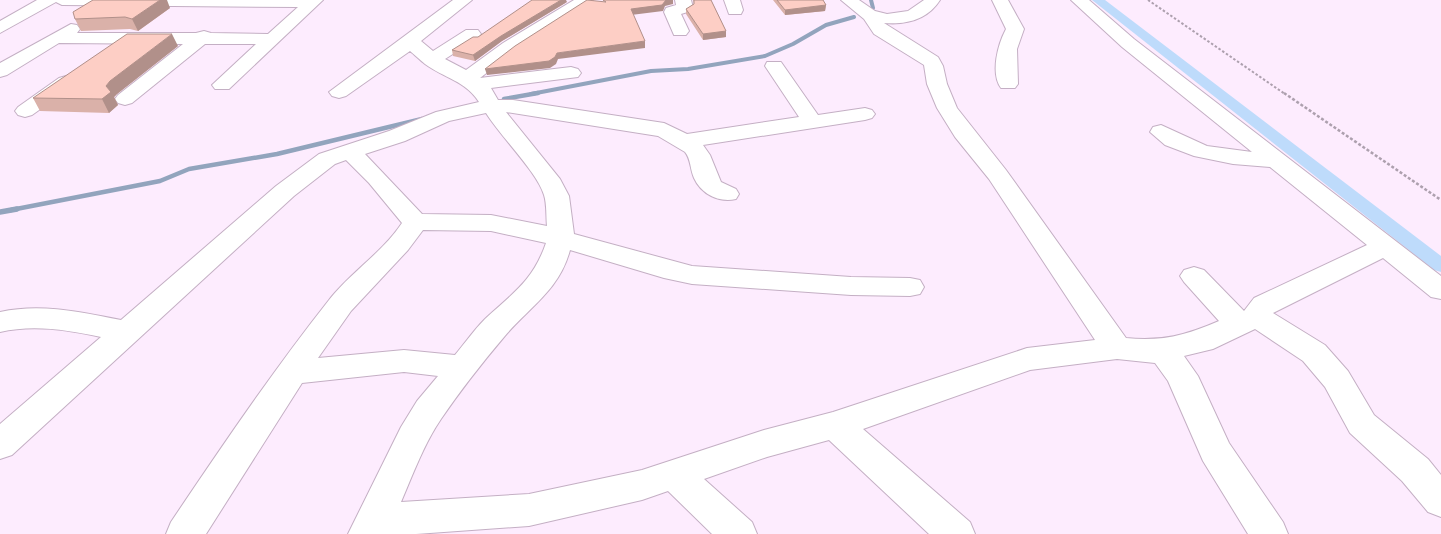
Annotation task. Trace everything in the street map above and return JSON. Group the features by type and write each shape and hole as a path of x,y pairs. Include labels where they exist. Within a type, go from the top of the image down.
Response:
{"street":[{"path":"0,28 48,0"},
{"path":"62,0 314,1"},
{"path":"0,71 116,0"},
{"path":"103,56 180,0"},
{"path":"339,92 411,42 416,35 464,0"},
{"path":"481,92 509,47 586,0"},
{"path":"680,31 672,12 685,8 683,0"},
{"path":"867,8 903,17 916,14 932,0"},
{"path":"1000,0 1015,29 1010,37 1006,58 1008,84"},
{"path":"1079,0 1128,43 1279,160 1441,290"},
{"path":"125,99 246,1"},
{"path":"222,85 314,1"},
{"path":"867,8 880,30 931,61 934,66 937,84 947,108 963,132 998,174 1117,348"},
{"path":"432,60 472,34"},
{"path":"56,38 274,39"},
{"path":"411,42 432,60 481,92 540,109 664,130 686,141 699,155 706,178 712,186 727,194"},
{"path":"774,66 813,122"},
{"path":"25,111 80,72"},
{"path":"0,445 286,191 327,159 397,136 443,116 481,92 571,73"},
{"path":"371,527 413,437 429,410 494,328 526,299 544,277 553,264 561,237 557,196 548,179 481,92"},
{"path":"686,141 865,114"},
{"path":"1161,132 1171,140 1202,150 1259,160 1279,160"},
{"path":"349,151 377,178 415,222 491,223 561,237 674,272 692,275 851,286 910,288"},
{"path":"185,534 290,372 348,296 407,238 415,222"},
{"path":"371,527 530,510 642,485 764,444 835,425 1027,359 1117,348 1152,352 1202,341 1248,321 1264,304 1386,247"},
{"path":"1194,276 1248,321 1284,332 1314,353 1337,379 1362,424 1415,470 1441,501"},
{"path":"0,322 22,319 55,319 127,332"},
{"path":"1162,350 1182,376 1215,451 1269,534"},
{"path":"290,372 404,361 462,367"},
{"path":"835,425 956,534"},
{"path":"674,474 738,534"}],"path":[{"path":"1148,0 1441,200"}],"building":[{"path":"93,0 160,0 132,19 125,17 75,19 73,12"},
{"path":"532,0 561,0 473,55 452,50 473,37 478,37"},
{"path":"587,0 606,2 603,0 666,0 662,5 631,9 645,41 557,53 549,61 485,69 515,46"},
{"path":"694,0 711,0 726,31 703,34 686,9 694,4"},
{"path":"777,0 823,0 826,5 785,10"},
{"path":"127,34 172,34 110,81 106,86 111,92 102,99 33,98"}],"waterway":[{"path":"871,0 873,8 871,11"},
{"path":"1098,0 1441,266"},
{"path":"531,94 651,71 688,69 765,56 793,44 826,25 854,17"},
{"path":"504,99 538,93"},
{"path":"11,210 160,181 189,169 277,154 422,119"},
{"path":"0,212 17,209"}]}
